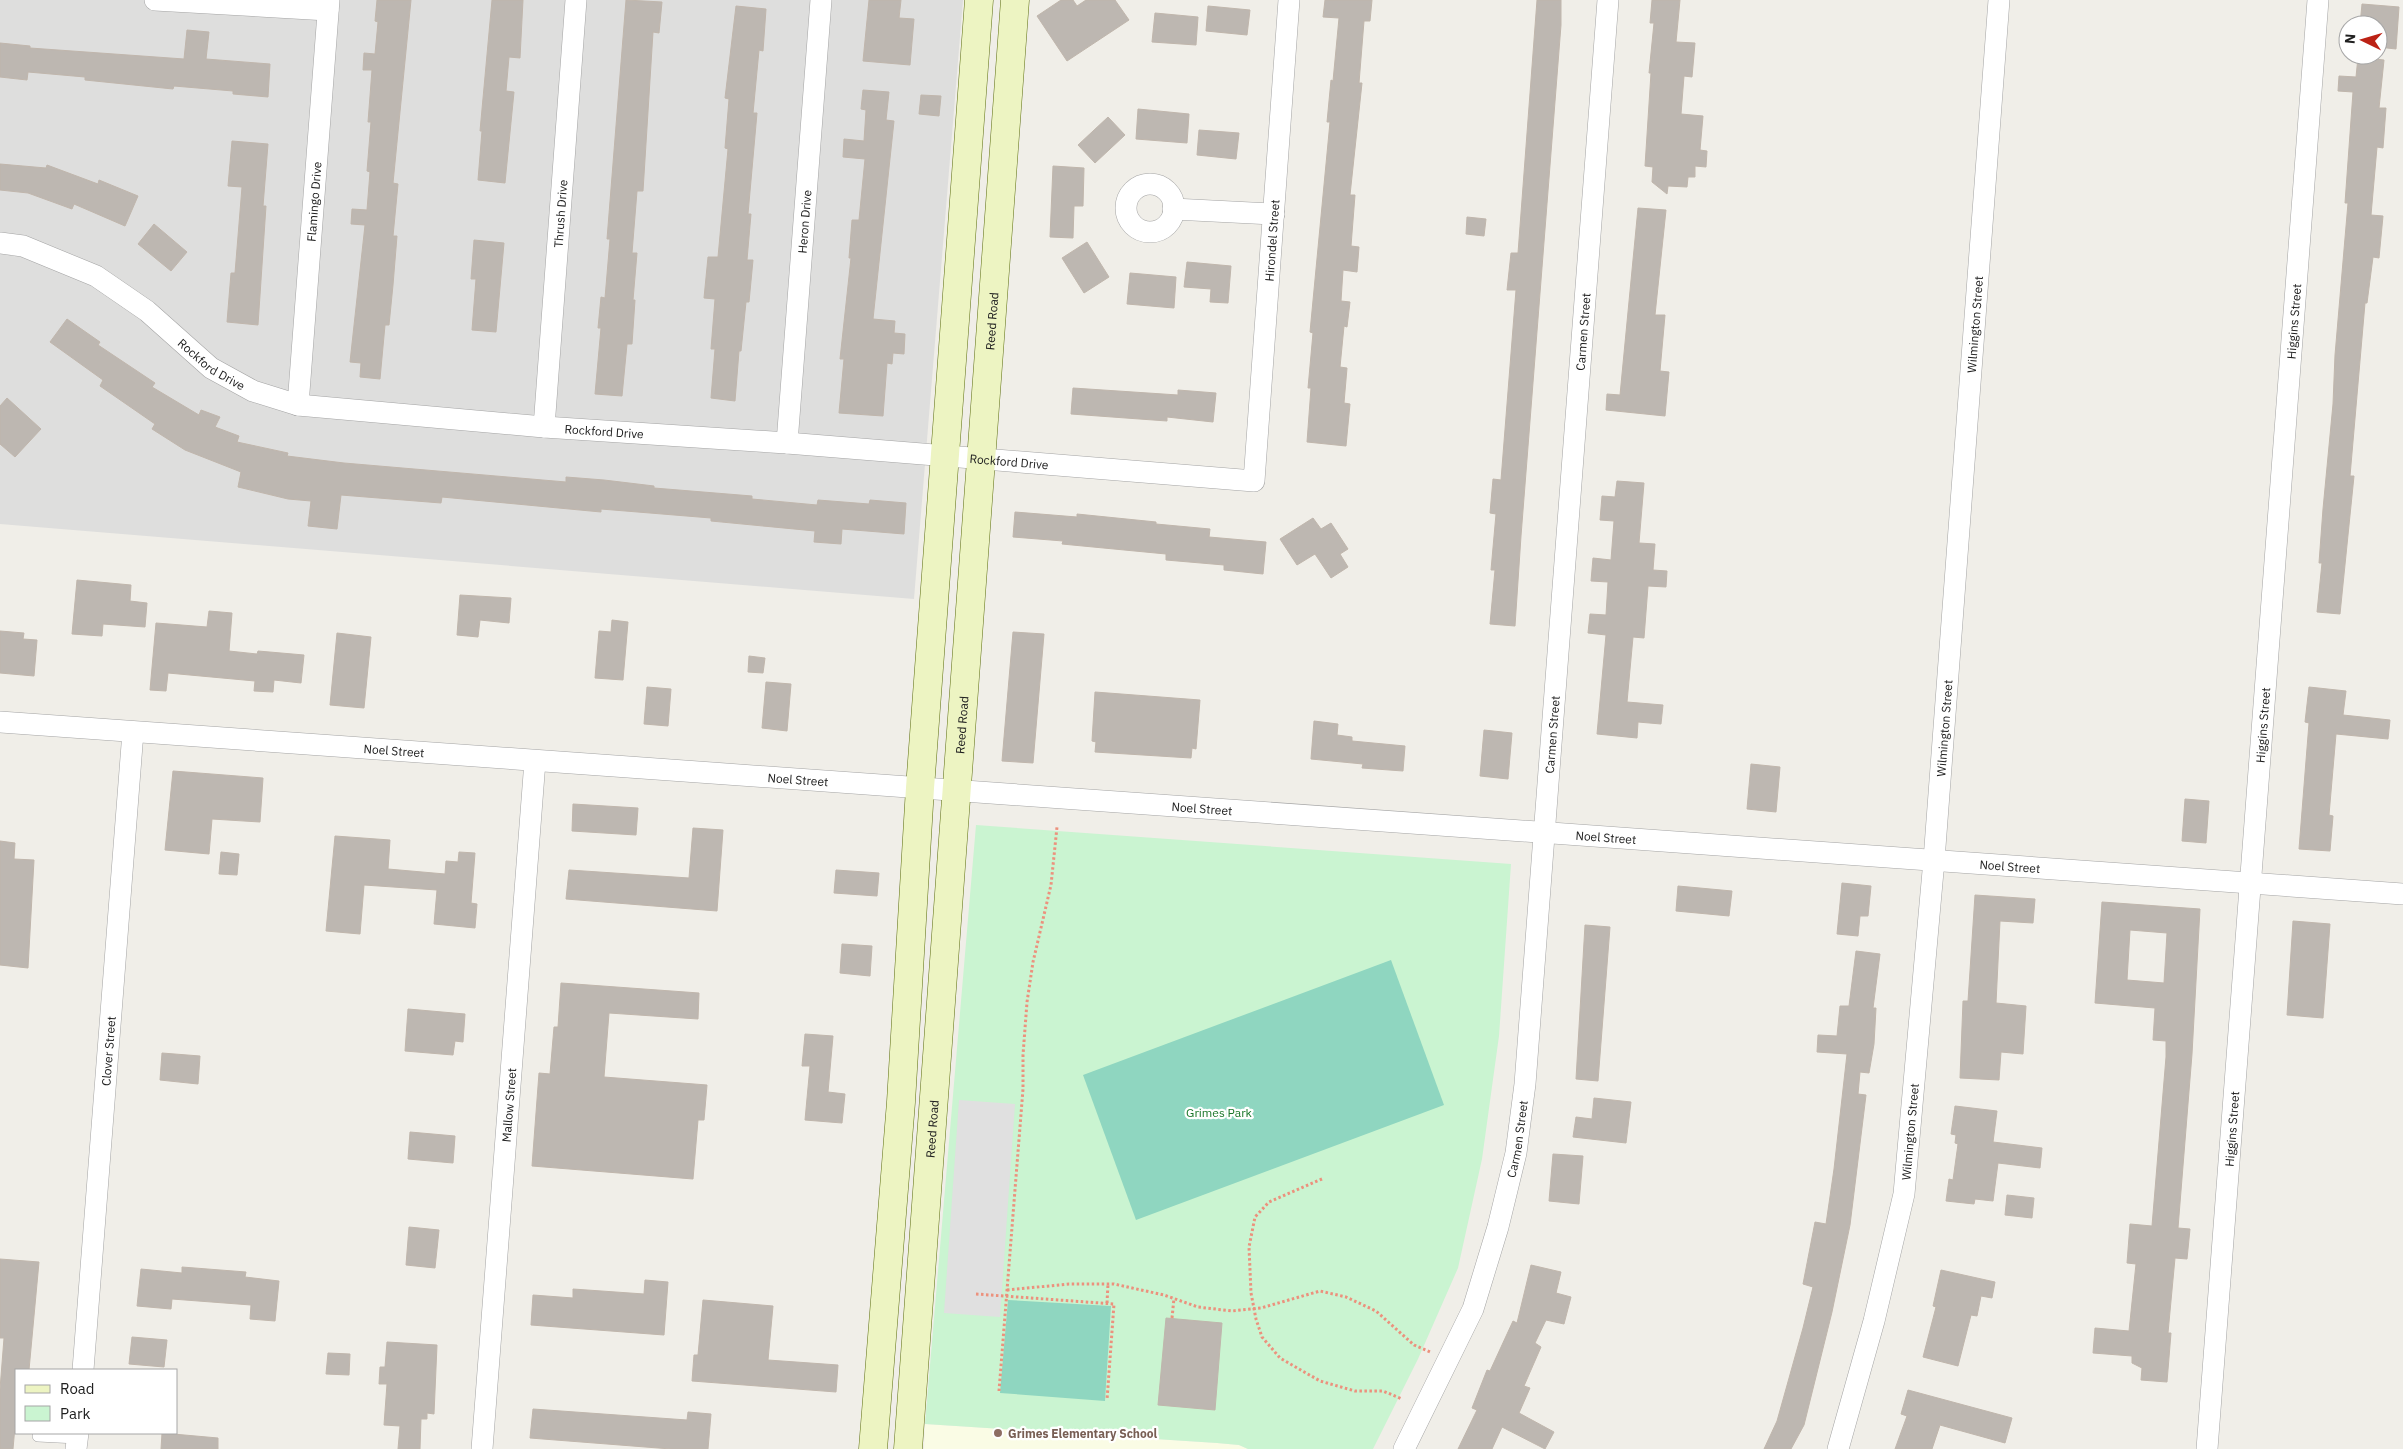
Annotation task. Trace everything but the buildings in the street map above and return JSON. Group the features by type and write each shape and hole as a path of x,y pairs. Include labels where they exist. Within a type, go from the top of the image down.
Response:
{"street":[{"path":"155,0 328,5"},
{"name":"Thrush Drive","path":"544,427 576,0"},
{"name":"Heron Drive","path":"787,443 821,0"},
{"path":"873,1449 901,1102 920,788 979,0"},
{"name":"Reed Road","path":"908,1449 1015,0"},
{"name":"Hirondel Street","path":"1254,481 1289,0"},
{"name":"Carmen Street","path":"1404,1449 1473,1309 1498,1227 1516,1153 1525,1084 1608,0"},
{"name":"Wilmington Street","path":"1838,1449 1874,1321 1904,1194 1934,860 1998,0"},
{"name":"Higgins Street","path":"2207,1449 2318,0"},
{"name":"Flamingo Drive","path":"298,405 328,5"},
{"path":"976,34 1013,38"},
{"path":"1174,209 1274,214"},
{"name":"Rockford Drive","path":"0,243 23,246 96,276 147,311 211,368 253,391 298,405 544,427 787,443 1254,481"},
{"name":"Noel Street","path":"0,722 2403,894"},
{"name":"Clover Street","path":"83,1369 133,732"},
{"name":"Mallow Street","path":"482,1449 535,761"},
{"path":"901,1102 933,1107"}],"lane":[{"path":"38,1436 77,1440"}],"path":[{"path":"999,1391 1023,1089 1023,1055 1027,1002 1033,962 1051,885 1057,827"},
{"path":"1322,1179 1269,1202 1255,1217 1249,1247 1254,1309 1262,1337 1280,1358 1320,1381 1355,1391 1383,1391 1402,1399"},
{"path":"1007,1290 1069,1284 1108,1284 1174,1298 1198,1307 1232,1310 1254,1309 1320,1291 1346,1298 1376,1312 1414,1345 1449,1360"},
{"path":"1107,1303 1108,1284"},
{"path":"976,1294 1114,1304 1106,1400"},
{"path":"1172,1318 1174,1298"}],"shaded area":[{"path":"0,0 963,0 914,599 0,524"},
{"path":"959,1100 1015,1104 1000,1317 944,1313"},
{"name":"Grimes Elementary School","path":"925,1424 1217,1443 1239,1445 1248,1449 924,1449"}],"green space":[{"name":"Grimes Park","path":"976,825 1511,864 1499,1036 1482,1159 1458,1268 1418,1359 1373,1449 1248,1449 1239,1445 1217,1443 925,1424"},
{"path":"1391,960 1444,1105 1136,1220 1083,1075"},
{"path":"1008,1300 1111,1306 1105,1401 1000,1393"}],"place":[{"name":"Grimes Elementary School","path":"998,1433"}]}
